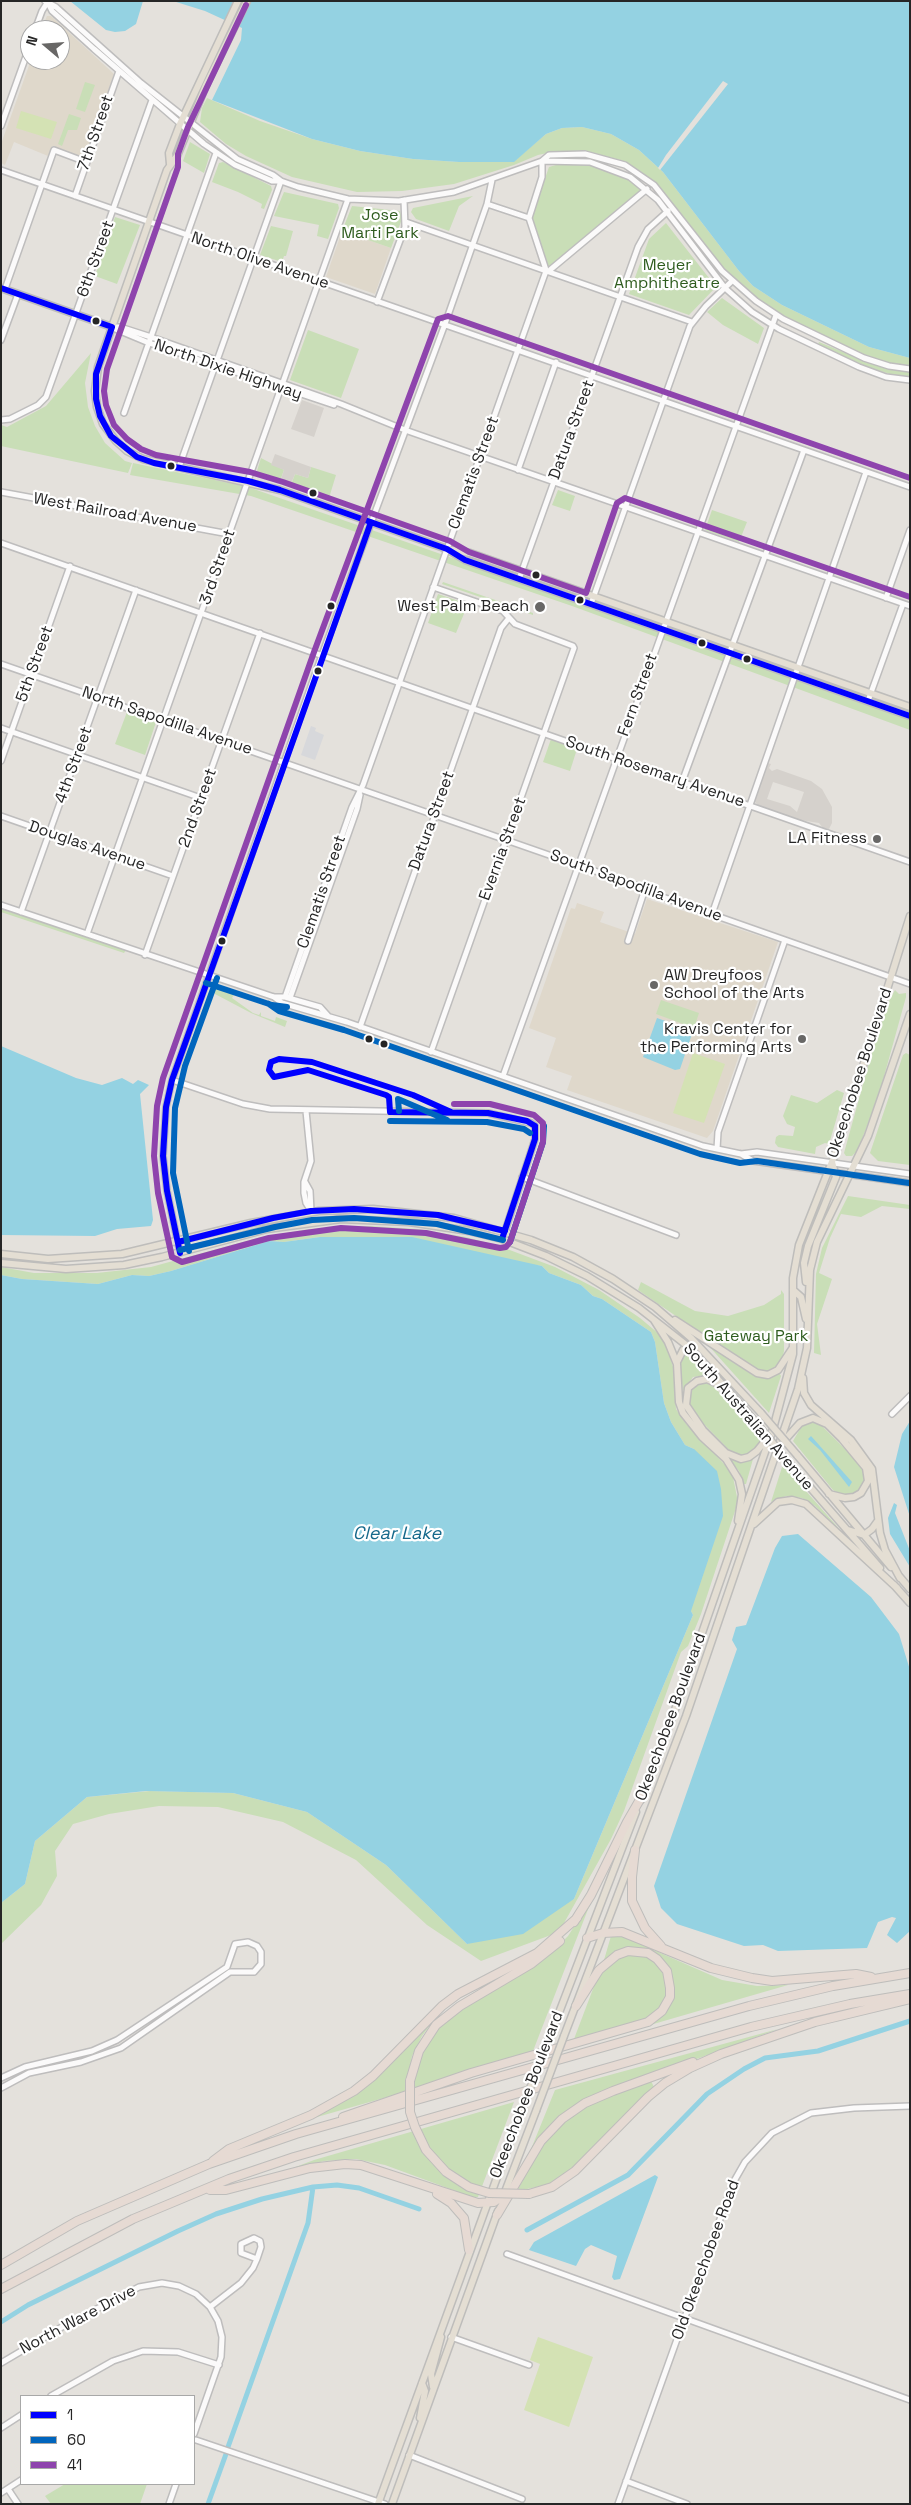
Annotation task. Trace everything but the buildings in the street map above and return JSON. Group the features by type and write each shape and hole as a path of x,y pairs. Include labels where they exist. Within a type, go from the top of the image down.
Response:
{"highway":[{"path":"642,1796 566,1935 531,1964 460,2006 436,2025 419,2051 410,2082 410,2112 426,2150 446,2172 477,2190 503,2195 529,2194 552,2187 589,2160 642,2103 664,2083 720,2054"},
{"path":"635,1850 632,1901 645,1928 662,1947"},
{"path":"209,2164 229,2149 311,2115 354,2091 373,2076 442,2006 458,1994 537,1953 577,1918"},
{"path":"587,1938 603,1933 622,1932 711,1968 772,1981 856,1974 875,1978"},
{"path":"320,2128 356,2111 462,2076 648,2022 662,2011 670,1997 670,1988 663,1964 648,1953 628,1951 617,1954 599,1970 576,2006"},
{"path":"1,2265 76,2220 209,2164 320,2128 731,2011 808,1992 910,1973"},
{"path":"1,2289 133,2219 202,2190 294,2157 751,2027 842,2006 910,1994"},
{"path":"497,2215 541,2140 570,2112 613,2091 815,2022 910,1999"},
{"path":"202,2190 226,2190 310,2168 345,2164 361,2166 426,2188 486,2204 494,2202 504,2194"},
{"path":"426,2188 460,2212 466,2224 469,2250"}],"main road":[{"path":"170,164 169,153 182,120 238,1"},
{"path":"247,1 190,122 177,156 170,164 98,367 95,391 97,407 103,424 121,446 143,459 248,481 447,549 468,552 665,621 795,676 910,716"},
{"name":"North Dixie Highway","path":"3,288 112,327"},
{"path":"447,549 465,560 662,629 798,668 910,707"},
{"name":"Okeechobee Boulevard","path":"381,2503 469,2250 642,1796 773,1429 790,1371 794,1346 793,1290 799,1245 832,1172 832,1162 910,916"},
{"name":"Okeechobee Boulevard","path":"392,2504 504,2194 686,1716 753,1524 802,1372 807,1348 810,1264 817,1242 855,1165 878,1111 910,1014"},
{"path":"808,1292 804,1270 805,1259 835,1179 832,1172"},
{"name":"South Australian Avenue","path":"1,1254 48,1259 86,1258 122,1254 251,1223 311,1211 366,1209 415,1212 454,1218 505,1231 573,1257 613,1279 655,1307 702,1348 761,1412 910,1589"},
{"path":"311,1211 311,1222"},
{"name":"South Australian Avenue","path":"1,1263 44,1268 86,1268 124,1264 180,1252 267,1229 341,1219 409,1222 447,1227 502,1240 573,1268 607,1287 651,1316 690,1348 729,1390 789,1463 910,1603"},
{"path":"793,1290 801,1297 808,1324"},
{"path":"655,1307 757,1373 768,1374 778,1370 794,1346"},
{"path":"651,1316 668,1342 677,1364 679,1402 683,1413 702,1437 732,1467 739,1480 741,1504 733,1544"},
{"path":"677,1364 681,1353 690,1348 702,1348"},
{"path":"802,1372 807,1399 817,1411 851,1440 872,1468 877,1522 886,1550 900,1578"},
{"path":"729,1390 709,1379 701,1379 688,1388 685,1400 695,1420 726,1453 741,1459 749,1457 757,1452 773,1429"},
{"path":"779,1447 791,1431 806,1419 813,1418 827,1424 858,1456 868,1476 866,1485 854,1497 845,1498 830,1494"},
{"path":"753,1524 778,1502 792,1500 806,1504 897,1588"},
{"path":"846,1528 864,1535 877,1522"},
{"path":"433,2387 431,2374 440,2347 441,2328"},
{"path":"420,2426 425,2392 422,2383"}],"street":[{"path":"39,20 46,2"},
{"path":"46,2 52,11 152,100 182,120 190,122 237,159 273,175 281,181"},
{"path":"46,2 56,7 141,83 182,120 187,129 234,165 272,181 281,181 316,192 365,201 404,200 446,194 492,180 542,161 549,155 579,153 608,159 634,170 654,185 732,282 776,315 864,358 889,366 910,369"},
{"path":"1,126 21,70"},
{"name":"7th Street","path":"75,196 119,71"},
{"name":"6th Street","path":"1,420 10,419 38,405 46,397 152,100"},
{"path":"3,288 54,150 86,162"},
{"path":"124,413 216,153"},
{"path":"542,161 579,161 613,169 630,176 647,189 668,211 725,288 739,302 771,324 866,370 886,377 910,380"},
{"path":"542,161 542,177 529,218 543,267 546,271"},
{"name":"North Olive Avenue","path":"1,170 910,487"},
{"path":"180,1252 167,1191 163,1156 166,1107 172,1080 322,655 445,324 487,204 492,180"},
{"path":"179,467 281,181"},
{"path":"546,271 554,267 647,189"},
{"name":"3rd Street","path":"87,934 348,199"},
{"path":"377,302 406,222 404,200"},
{"path":"487,204 529,218"},
{"name":"Datura Street","path":"519,579 619,298 644,234 673,207"},
{"path":"406,222 692,322"},
{"name":"Clematis Street","path":"288,998 357,809 361,789 546,271"},
{"path":"591,604 692,322 732,282"},
{"path":"1,340 18,294"},
{"name":"Fern Street","path":"503,1076 771,324 776,315"},
{"name":"North Dixie Highway","path":"112,327 120,327 150,340 347,407 480,457 910,606"},
{"path":"518,470 556,362"},
{"path":"682,782 804,450"},
{"path":"712,914 866,472"},
{"name":"West Railroad Avenue","path":"1,492 229,534"},
{"path":"886,598 910,530"},
{"path":"1,551 2,543"},
{"name":"South Rosemary Avenue","path":"2,543 910,862"},
{"name":"5th Street","path":"1,761 70,566"},
{"path":"434,587 502,611 509,618"},
{"name":"4th Street","path":"22,912 136,590"},
{"path":"868,701 903,604"},
{"name":"Datura Street","path":"360,1027 501,628 509,618"},
{"name":"Evernia Street","path":"431,1052 574,646 519,626 509,618"},
{"name":"2nd Street","path":"145,955 260,633"},
{"name":"North Sapodilla Avenue","path":"1,664 164,719 361,789"},
{"path":"1,728 201,798"},
{"name":"South Sapodilla Avenue","path":"361,789 910,984"},
{"name":"Douglas Avenue","path":"1,816 173,876"},
{"path":"628,941 646,889"},
{"path":"1,905 274,997 288,998 320,1008 328,1017"},
{"path":"716,1148 721,1124 785,940"},
{"path":"274,997 286,1005 360,1027 703,1146 741,1154 753,1160 910,1183"},
{"path":"286,1005 304,1003"},
{"path":"172,1080 257,1107 306,1111 488,1114 527,1121 534,1126 534,1139 502,1240"},
{"path":"306,1111 311,1161 304,1182 306,1203 311,1211"},
{"path":"741,1154 757,1152 910,1174"},
{"path":"522,1177 676,1235"},
{"path":"892,1414 910,1396"},
{"path":"1,2088 10,2082 43,2069 82,2062 121,2048 230,1972 254,1972 261,1964 261,1952 257,1946 248,1942 235,1944 227,1967 118,2040 92,2051 45,2061 4,2076"},
{"path":"1,2069 4,2076 10,2082"},
{"name":"Old Okeechobee Road","path":"618,2504 683,2318 733,2183 745,2162 762,2142 783,2125 811,2113 854,2108 910,2106"},
{"path":"195,2435 219,2365 222,2337 218,2321 210,2307 246,2279 257,2259 261,2247 260,2241 254,2238 241,2244 241,2252 257,2259"},
{"path":"507,2254 910,2400"},
{"name":"North Ware Drive","path":"1,2363 96,2308 146,2285 162,2283 178,2286 196,2294 210,2307"},
{"path":"451,2337 529,2365"},
{"path":"53,2395 113,2361 143,2351 178,2352 219,2365"},
{"path":"1,2428 20,2416"},
{"path":"195,2438 381,2503"},
{"path":"409,2455 522,2499"},
{"path":"1,2493 20,2481"},
{"path":"626,2481 687,2504"},
{"path":"169,2504 176,2485"},
{"path":"8,2489 18,2504"}],"shaded area":[{"path":"47,16 51,16 55,20 45,20"},
{"path":"70,33 114,74 85,158 52,146 48,156 14,142 5,165 1,163 1,144 27,70 70,70"},
{"path":"342,231 391,248 375,294 326,277"},
{"path":"302,400 324,408 314,437 291,429"},
{"path":"275,454 311,467 308,478 295,474 290,486 280,482 284,470 271,465"},
{"path":"311,726 316,728 315,731 324,735 315,760 301,755"},
{"path":"767,763 771,764 769,768 772,771 777,769 811,781 822,789 832,807 832,823 829,829 823,828 819,823 800,820 758,805 754,801","holes":["773,782 804,792 797,812 790,806 767,799"]},
{"name":"AW Dreyfoos School of the Arts","path":"647,899 778,942 713,1131 707,1138 567,1090 572,1076 546,1067 556,1038 529,1028 571,908 575,909 577,903 604,912 600,922 635,934"}],"green space":[{"path":"85,82 95,85 85,112 76,109"},
{"path":"207,98 260,121 312,139 360,151 413,159 459,162 514,161 546,134 562,128 582,127 611,134 639,150 663,172 739,271 753,286 782,305 869,347 910,358 910,367 884,362 862,354 791,320 752,295 719,263 658,185 640,171 620,160 589,152 557,151 538,155 514,165 454,184 402,191 357,192 292,177 246,156 226,144 200,122 202,108"},
{"path":"21,111 57,122 51,139 16,128"},
{"path":"69,114 81,118 77,130 68,130 62,146 58,144"},
{"path":"190,142 210,154 204,173 183,161"},
{"path":"223,162 271,186 272,190 264,209 261,208 262,204 212,182 219,163"},
{"path":"563,163 600,167 627,178 643,190 548,268 545,264 532,215 549,167"},
{"path":"284,192 338,204 339,208 328,239 317,236 319,225 274,216"},
{"path":"473,196 459,206 449,231 416,219 411,212 413,208"},
{"name":"Jose Marti Park","path":"352,206 400,211 402,219 391,248 342,231"},
{"path":"115,217 140,225 117,284 95,276"},
{"name":"Meyer Amphitheatre","path":"666,223 716,287 689,315 629,294 649,239"},
{"path":"271,226 293,231 286,256 284,256 282,262 260,255"},
{"path":"722,298 764,328 758,344 723,325 707,312"},
{"path":"308,330 359,349 341,398 290,380"},
{"path":"819,342 870,363 910,372 910,377 897,376 870,368 818,345"},
{"path":"91,353 85,383 88,407 95,426 105,443 125,461 132,463 128,473 1,446 1,425 7,427 46,406"},
{"path":"261,458 284,470 280,481 256,474"},
{"path":"133,463 248,487 875,705 883,701 910,710 910,730 572,606 251,496 130,475"},
{"path":"311,467 336,475 329,498 291,485 295,474 308,478"},
{"path":"558,490 575,496 570,511 552,505"},
{"path":"712,510 747,522 739,542 705,530"},
{"path":"443,582 533,613 533,615 442,584"},
{"path":"438,594 468,604 456,633 428,623"},
{"path":"127,712 156,722 145,755 115,744"},
{"path":"551,739 577,749 570,771 543,762"},
{"path":"1,909 126,950 124,953 1,912"},
{"path":"215,986 221,986 277,1006 264,1002 262,1006 262,1002 249,997 246,1000 247,997 235,993 232,998 253,1013 259,1015 261,1012 261,1016 275,1021 276,1017 287,1021 285,1027 251,1013 215,994 213,989"},
{"path":"895,990 899,994 906,993 906,997 880,1091 858,1150 852,1156 846,1156 844,1153 870,1059 889,1001"},
{"path":"661,1000 699,1013 694,1028 656,1014"},
{"path":"693,1053 725,1064 704,1123 673,1113"},
{"path":"906,1053 910,1055 910,1165 878,1161 870,1153 903,1055"},
{"path":"837,1090 844,1093 829,1144 825,1143 816,1147 815,1154 778,1147 775,1143 776,1137 779,1135 793,1136 795,1127 787,1124 783,1116 791,1095 817,1103"},
{"path":"848,1196 910,1205 910,1209 882,1206 861,1217 841,1214 830,1238 819,1273 832,1279 817,1324 821,1355 814,1353 816,1274 822,1248"},
{"path":"370,1226 418,1229 466,1237 499,1246 555,1267 599,1290 640,1318 659,1334 668,1350 674,1370 676,1409 687,1425 727,1467 733,1477 738,1502 701,1614 688,1646 681,1652 624,1811 611,1839 559,1932 481,1961 427,1925 356,1860 283,1822 218,1807 159,1806 109,1814 73,1824 55,1851 57,1876 41,1905 1,1944 1,1903 25,1884 35,1841 87,1797 150,1791 233,1793 307,1812 386,1865 467,1944 574,1899 693,1615 691,1611 694,1449 685,1445 671,1422 664,1403 655,1342 651,1332 602,1299 593,1296 581,1285 549,1273 542,1266 320,1237 284,1242 269,1241 171,1271 149,1276 132,1275 98,1284 22,1279 1,1275 1,1267 34,1273 97,1273 151,1267 257,1238 309,1229"},
{"name":"Gateway Park","path":"641,1282 695,1311 728,1316 764,1305 781,1294 781,1290 784,1294 784,1351 782,1360 777,1368 770,1372 761,1372 753,1369 638,1290"},
{"path":"707,1344 753,1375 764,1378 779,1372 781,1376 769,1413"},
{"path":"685,1354 708,1375 693,1377 683,1391 680,1364"},
{"path":"708,1382 763,1438 752,1453 741,1457 733,1454 695,1415 688,1403 690,1391 696,1384"},
{"path":"811,1422 821,1425 857,1461 864,1473 865,1481 857,1493 850,1496 841,1495 833,1490 793,1441 803,1424"},
{"path":"728,1458 740,1462 753,1459 746,1484 743,1484 739,1471"},
{"path":"783,1464 850,1541 815,1506 802,1498 786,1496 771,1502"},
{"path":"592,1899 533,2051 413,2089 416,2067 426,2044 439,2026 454,2014 550,1954 568,1936"},
{"path":"611,1936 624,1937 722,1980 757,1986 788,1985 650,2025 662,2016 672,1980 652,1953 618,1952 604,1960"},
{"path":"636,1953 651,1958 664,1972 668,1993 664,2003 655,2014 644,2020 574,2039 596,1981 605,1967 620,1956"},
{"path":"438,2015 422,2036 412,2056 405,2092 310,2119 336,2105"},
{"path":"778,2029 580,2102 558,2117 544,2131 527,2159 555,2090"},
{"path":"651,2081 654,2087 577,2165 547,2185 517,2191 542,2144 556,2127 577,2111 603,2098"},
{"path":"514,2102 478,2197 472,2197 385,2165 356,2159 324,2161 285,2171 314,2160"},
{"path":"538,2337 593,2357 569,2427 524,2410 540,2364 530,2360"},
{"path":"63,2485 147,2485 140,2504 51,2504 45,2496"}],"water":[{"path":"70,1 143,1 136,24 125,31 115,32 106,30"},
{"path":"173,1 910,1 910,358 869,347 782,305 753,286 739,271 663,172 639,150 611,134 582,127 562,128 546,134 514,162 459,162 413,159 360,151 312,139 212,100 241,40 242,28 205,11"},
{"path":"657,1018 693,1031 680,1069 675,1070 643,1057"},
{"path":"1,1046 76,1078 102,1085 122,1078 133,1084 138,1080 149,1085 140,1094 153,1220 151,1226 117,1229 95,1236 1,1235"},
{"name":"Clear Lake","path":"320,1237 412,1237 542,1266 549,1273 581,1285 593,1296 602,1299 651,1332 655,1342 664,1403 671,1422 685,1445 694,1449 717,1471 721,1489 723,1516 691,1611 693,1615 574,1899 523,1934 467,1944 386,1865 307,1812 233,1793 146,1791 87,1797 35,1841 25,1884 1,1903 1,1275 22,1279 98,1284 132,1275 149,1276 171,1271 269,1241 284,1242"},
{"path":"910,1421 910,1517 894,1467 902,1434"},
{"path":"811,1436 852,1482 849,1487 820,1450 808,1439"},
{"path":"894,1503 897,1505 895,1513 910,1551 910,1567 890,1534 888,1518"},
{"path":"798,1534 871,1597 899,1634 910,1670 910,1931 897,1943 887,1935 896,1918 892,1917 878,1922 867,1948 778,1951 763,1945 744,1946 677,1924 661,1908 654,1886 737,1649 732,1640 736,1627 746,1625 775,1548 782,1536"},
{"path":"655,2175 658,2177 620,2279 614,2280 612,2277 617,2256 591,2245 585,2249 576,2266 529,2250 534,2242"}],"pier":[{"path":"723,81 728,84 660,170 658,168 666,155"}],"waterway":[{"path":"527,2230 628,2175 707,2094 744,2069 765,2058 818,2051 910,2021"},
{"path":"1,2322 28,2305 178,2231 216,2214 262,2199 313,2187 337,2185 359,2188 419,2209"},
{"path":"228,2447 308,2223 313,2187"},
{"path":"208,2504 226,2454"}],"transit line":[{"name":"41","path":"246,5 188,127 178,154 178,167 107,369 104,391 106,405 114,425 127,439 141,449 156,455 250,472 283,482 450,541 469,552 586,593 617,503 625,498 910,597"},
{"name":"1","path":"1,288 112,327"},
{"name":"41","path":"454,1104 490,1104 534,1115 543,1123 543,1142 510,1242 506,1247 500,1248 426,1233 341,1228 269,1238 182,1262 172,1257 158,1193 154,1156 157,1106 163,1078 314,652 438,319 448,316 910,478"},
{"name":"1","path":"112,327 96,374 96,399 100,416 111,436 137,457 154,463 248,481 280,490 447,549 465,560 910,716"},
{"name":"1","path":"180,1253 167,1191 163,1156 166,1107 172,1080 371,522"},
{"name":"60","path":"189,1251 173,1173 175,1108 185,1066 217,978"},
{"name":"60","path":"206,983 272,1005 287,1007"},
{"name":"60","path":"269,1004 279,1011 344,1030 700,1154 740,1163 757,1161 909,1183"},
{"name":"1","path":"390,1112 389,1097 386,1095 308,1070 274,1077 269,1070 271,1062 279,1059 312,1062 413,1095 451,1112"},
{"name":"60","path":"399,1111 398,1099 447,1120"},
{"name":"1","path":"390,1112 488,1113 527,1121 535,1126"},
{"name":"60","path":"390,1121 487,1122 524,1129 530,1133"},
{"name":"1","path":"502,1239 535,1139 535,1126"},
{"name":"60","path":"510,1242 543,1142 544,1126"},
{"name":"1","path":"178,1242 273,1218 311,1211 354,1209 438,1215 505,1231"},
{"name":"60","path":"180,1250 312,1220 354,1218 437,1224 503,1240"}],"place":[{"name":"West Palm Beach","path":"540,607"},
{"name":"LA Fitness","path":"877,839"},
{"name":"AW Dreyfoos School of the Arts","path":"654,985"},
{"name":"Kravis Center for the Performing Arts","path":"802,1039"}]}
